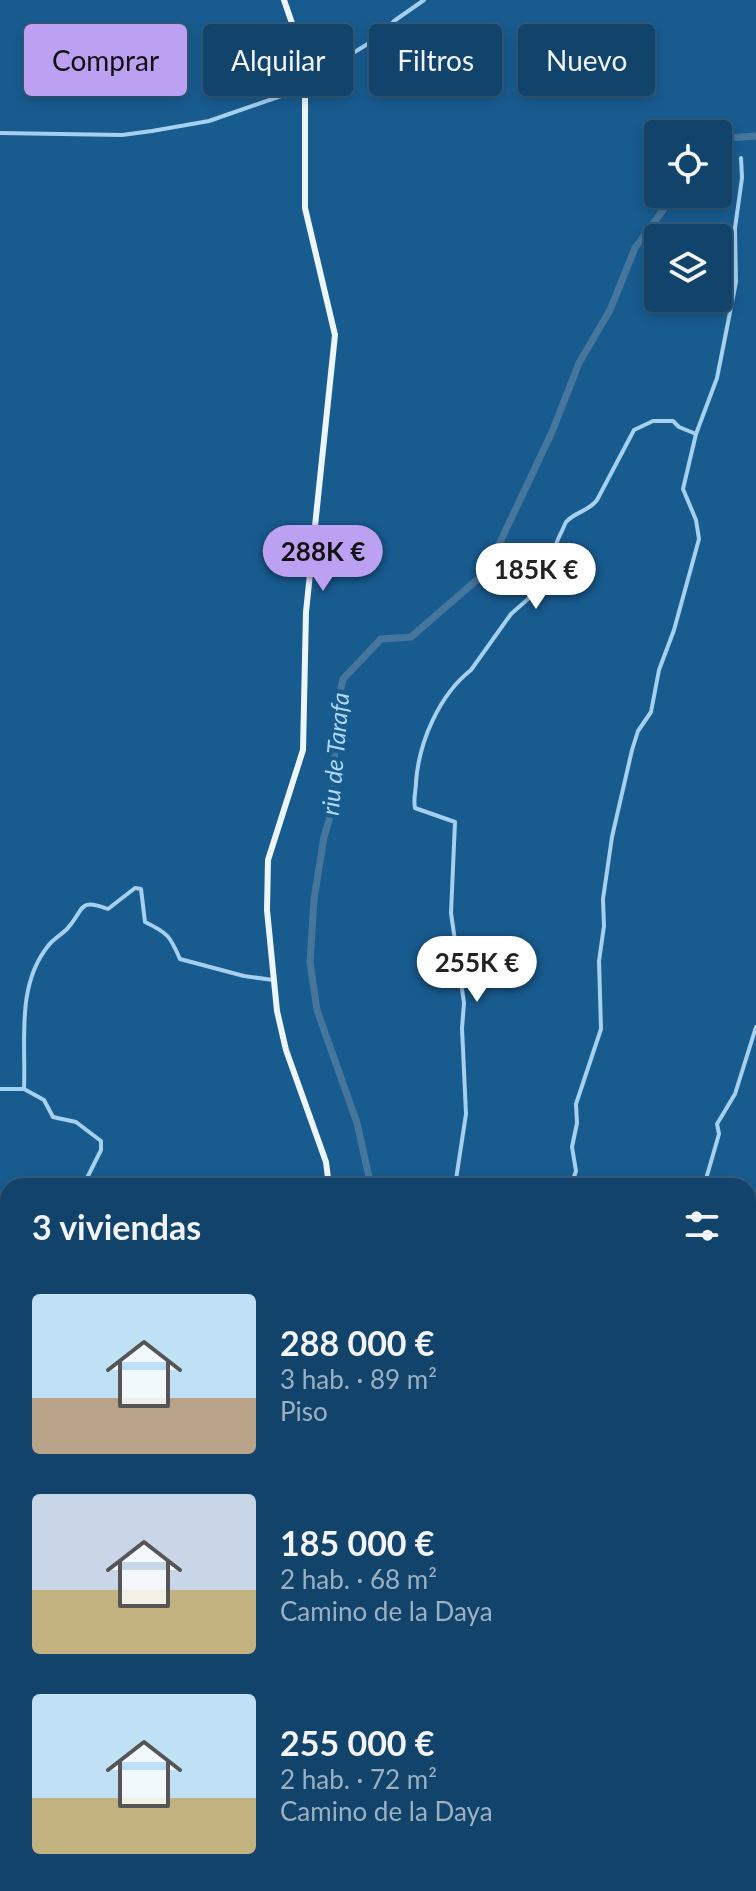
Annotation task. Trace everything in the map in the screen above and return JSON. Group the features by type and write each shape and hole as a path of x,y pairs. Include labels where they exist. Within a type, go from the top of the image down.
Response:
{"main road":[{"path":"284,0 292,24"},
{"path":"307,96 305,208 335,335 306,612 303,750 268,860 267,910 277,1011 286,1050 326,1162 328,1178"}],"street":[{"path":"353,54 424,0"},
{"path":"0,133 122,135 152,131 209,121 277,96"},
{"path":"574,1178 576,1171 572,1147 577,1123 576,1104 601,1029 599,961 604,926 603,899 612,837 632,750 638,731 651,712 659,670 674,630 699,539 696,520 683,489 696,434 717,378 736,282 735,228 742,178 741,158"},
{"path":"456,1178 466,1114 462,1028 464,1003 451,913 455,822 415,808 417,772 425,736 462,677 471,670 511,614 528,599 566,522 597,500 634,430 653,421 673,421 696,434"},
{"path":"24,1089 27,985 49,944 67,929 86,904 94,903 108,909 135,888 141,889 145,922 167,934 176,944 180,959 275,981"},
{"path":"706,1178 719,1134 717,1124 735,1094 756,1027"},
{"path":"0,1089 24,1089 44,1100 53,1117 76,1122 101,1141 101,1150 87,1178"},
{"path":"0,1359 0,1378"}],"waterway":[{"name":"riu de Tarafa","path":"732,138 756,136"},
{"name":"riu de Tarafa","path":"369,1178 357,1123 317,1010 310,962 314,899 324,837 334,803 335,715 343,679 381,639 411,637 486,572 552,432 579,363 610,310 635,248 665,208"}]}
